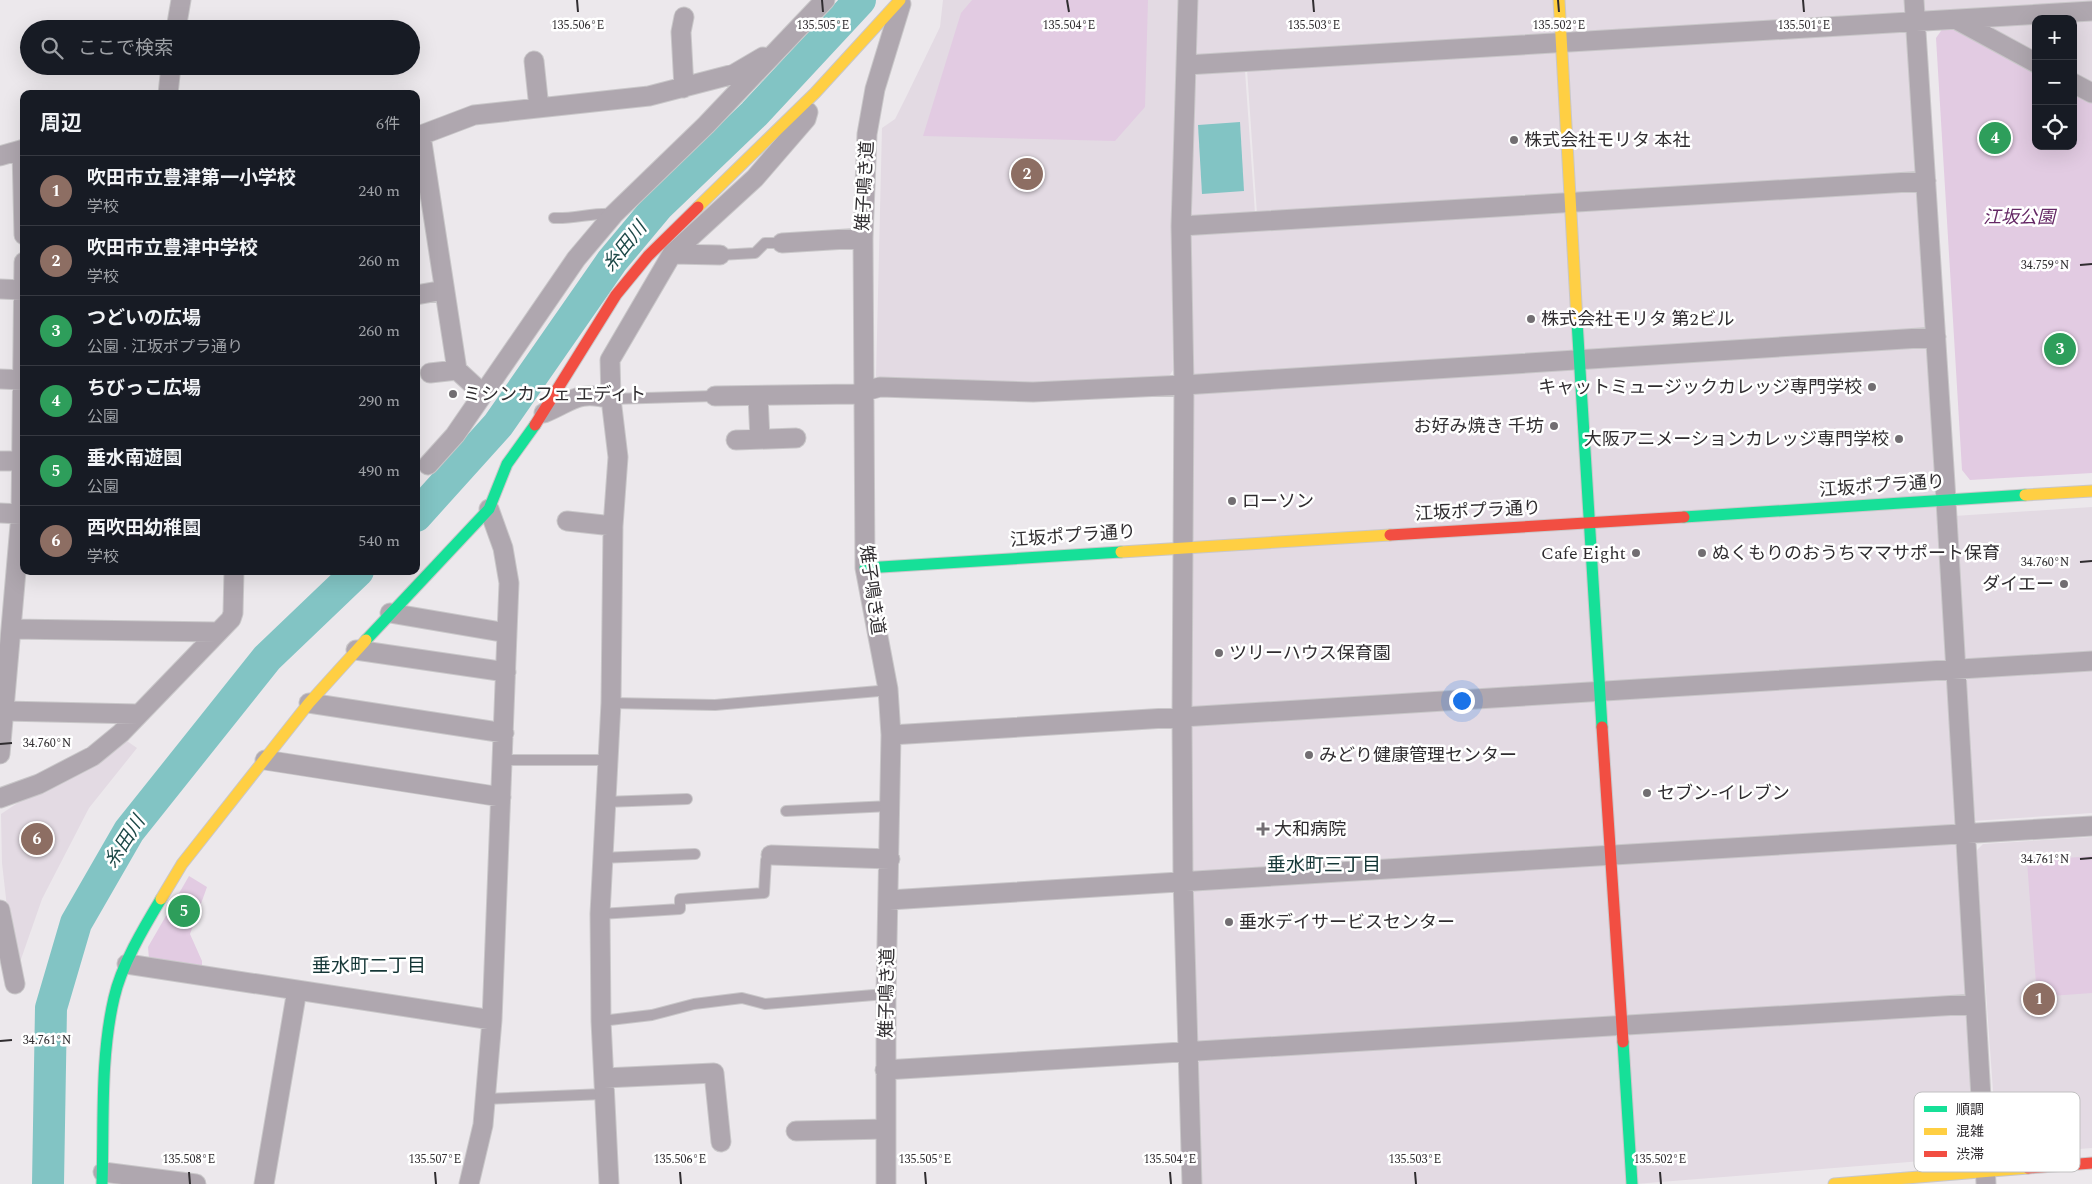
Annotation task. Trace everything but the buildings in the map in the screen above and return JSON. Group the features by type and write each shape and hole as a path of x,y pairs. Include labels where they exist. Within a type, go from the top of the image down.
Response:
{"street":[{"path":"178,20 181,0"},
{"path":"428,465 455,436 576,260 614,214 706,125 825,0"},
{"path":"196,1184 103,1178 106,1050 114,997 149,918 182,864 309,703 390,613 489,509 508,464 616,295 648,256 815,93 901,0"},
{"name":"雉子鳴き道","path":"886,1184 886,994 891,735 888,689 865,568 863,238 867,134 875,89 901,0"},
{"path":"1188,0 1181,226 1184,385 1182,717 1183,879 1192,1184"},
{"path":"1559,0 1579,360 1632,1184"},
{"path":"1914,0 1946,500 1981,1092"},
{"path":"1186,65 2092,11"},
{"path":"684,17 681,32 684,88"},
{"path":"1957,20 2032,61"},
{"path":"420,135 474,115 649,96 684,88 734,74 785,43"},
{"path":"534,61 539,108"},
{"path":"168,90 170,75"},
{"path":"2077,85 2092,93"},
{"path":"609,1184 601,1021 600,914 601,858 611,703 613,526 618,457 611,399 610,360 672,254 755,178 806,119 815,93"},
{"path":"420,148 456,370 483,394"},
{"path":"0,156 20,150"},
{"path":"1181,226 1926,181"},
{"path":"782,243 863,238"},
{"path":"672,254 720,254"},
{"path":"0,289 20,290"},
{"path":"420,294 444,290"},
{"path":"715,396 855,394 863,390 880,387 1033,392 1184,385 1936,337"},
{"path":"430,373 456,370"},
{"path":"0,379 20,380"},
{"path":"541,415 574,397 596,395 611,399"},
{"path":"758,396 760,439"},
{"path":"736,440 796,438"},
{"path":"0,461 20,461"},
{"name":"江坂ポプラ通り","path":"865,568 2092,491"},
{"path":"469,1184 483,1125 492,1020 506,672 508,583 504,548 489,509"},
{"path":"0,514 20,514"},
{"path":"567,521 613,526"},
{"path":"0,754 12,629 8,591 20,551"},
{"path":"0,798 39,784 93,756 121,733 231,619 233,613 234,575"},
{"path":"390,613 507,633"},
{"path":"12,629 217,632"},
{"path":"356,650 506,672"},
{"path":"891,735 2092,661"},
{"path":"309,703 504,733"},
{"path":"4,711 138,714"},
{"path":"265,760 501,797"},
{"path":"889,900 1183,879 1612,856 2092,826"},
{"path":"771,855 890,859"},
{"path":"0,910 15,984"},
{"path":"127,964 492,1020"},
{"path":"264,1184 296,990"},
{"path":"886,1070 1975,1004"},
{"path":"604,1086 714,1073 721,1142"},
{"path":"796,1131 886,1129"},
{"path":"1834,1184 1986,1178 2028,1172"}],"lane":[{"path":"554,218 571,219 602,213 614,214"},
{"path":"720,254 755,253 765,243 782,243"},
{"path":"611,399 715,396"},
{"path":"611,703 715,705 879,691"},
{"path":"503,760 607,760"},
{"path":"604,802 688,799"},
{"path":"786,811 890,806"},
{"path":"601,858 694,854"},
{"path":"600,914 680,909 680,899 764,893 766,860 771,855"},
{"path":"601,1021 652,1015 694,1004 742,998 765,1004 886,994"},
{"path":"485,1099 604,1086"}],"shaded area":[{"path":"943,0 1179,0 1171,220 1173,370 1168,378 1035,382 876,377 882,128 895,119 940,27"},
{"path":"1193,0 2092,0 2092,84 2077,76 2077,15 2032,15 2032,53 1906,14 1939,517 2092,507 2092,813 1958,822 1975,1092 1914,1092 1914,1162 1635,1184 1200,1184 1192,1035 1192,569 1187,221 1257,214 1247,69 1190,72"},
{"path":"1245,71 1255,213 1196,218 1187,211 1191,81 1198,74"},
{"path":"124,739 137,748 89,808 42,899 20,962 13,960 2,863 1,814 31,794 66,780 106,757"},
{"path":"2092,837 2092,1148 2080,1149 2080,1092 1993,1092 1976,851 1983,844"}],"green space":[{"path":"972,0 1148,0 1145,107 1115,141 923,136 961,13"},
{"name":"江坂公園","path":"1956,27 2032,70 2032,150 2077,150 2077,95 2092,103 2092,473 1970,480 1962,470 1936,38 1943,28"},
{"path":"2092,856 2092,993 2037,997 2027,861"},
{"path":"189,876 207,887 190,934 202,961 202,969 149,959 148,947"}],"water":[{"path":"1240,122 1244,191 1202,194 1198,125"}],"waterway":[{"name":"糸田川","path":"420,512 498,425 612,261 658,206 754,114 860,0"},
{"name":"糸田川","path":"48,1184 51,1008 76,923 129,831 267,658 354,575"}],"traffic: fast":[{"path":"1577,321 1602,727"},
{"path":"366,640 489,509 507,464 535,425"},
{"path":"1684,517 2025,495"},
{"path":"865,568 1121,552"},
{"path":"102,1184 106,1044 114,998 127,960 161,899"},
{"path":"1623,1042 1632,1184"}],"traffic: slow":[{"path":"698,207 815,93 900,0"},
{"path":"1559,0 1577,321"},
{"path":"2025,495 2092,491"},
{"path":"1121,552 1390,535"},
{"path":"161,899 182,864 309,703 366,640"},
{"path":"1834,1184 1980,1172"}],"traffic: jam":[{"path":"535,425 616,295 648,256 698,207"},
{"path":"1390,535 1684,517"},
{"path":"1602,727 1623,1042"},
{"path":"2080,1164 2092,1163"}],"place":[{"name":"ちびっこ広場","path":"1995,138"},
{"name":"株式会社モリタ 本社","path":"1514,140"},
{"name":"吹田市立豊津中学校","path":"1027,174"},
{"name":"株式会社モリタ 第2ビル","path":"1531,319"},
{"name":"つどいの広場","path":"2060,349"},
{"name":"キャットミュージックカレッジ専門学校","path":"1872,387"},
{"name":"ミシンカフェ エディト","path":"453,394"},
{"name":"お好み焼き 千坊","path":"1554,426"},
{"name":"大阪アニメーションカレッジ専門学校","path":"1899,439"},
{"name":"ローソン","path":"1232,501"},
{"name":"Cafe Eight","path":"1636,553"},
{"name":"ぬくもりのおうちママサポート保育","path":"1702,553"},
{"name":"ダイエー","path":"2064,584"},
{"name":"ツリーハウス保育園","path":"1219,653"},
{"name":"みどり健康管理センター","path":"1309,755"},
{"name":"セブン-イレブン","path":"1647,793"},
{"name":"大和病院","path":"1263,829"},
{"name":"西吹田幼稚園","path":"37,839"},
{"name":"垂水南遊園","path":"184,911"},
{"name":"垂水デイサービスセンター","path":"1229,922"},
{"name":"吹田市立豊津第一小学校","path":"2039,999"}],"district":[{"name":"垂水町三丁目","path":"1324,865"},
{"name":"垂水町二丁目","path":"369,966"}]}
